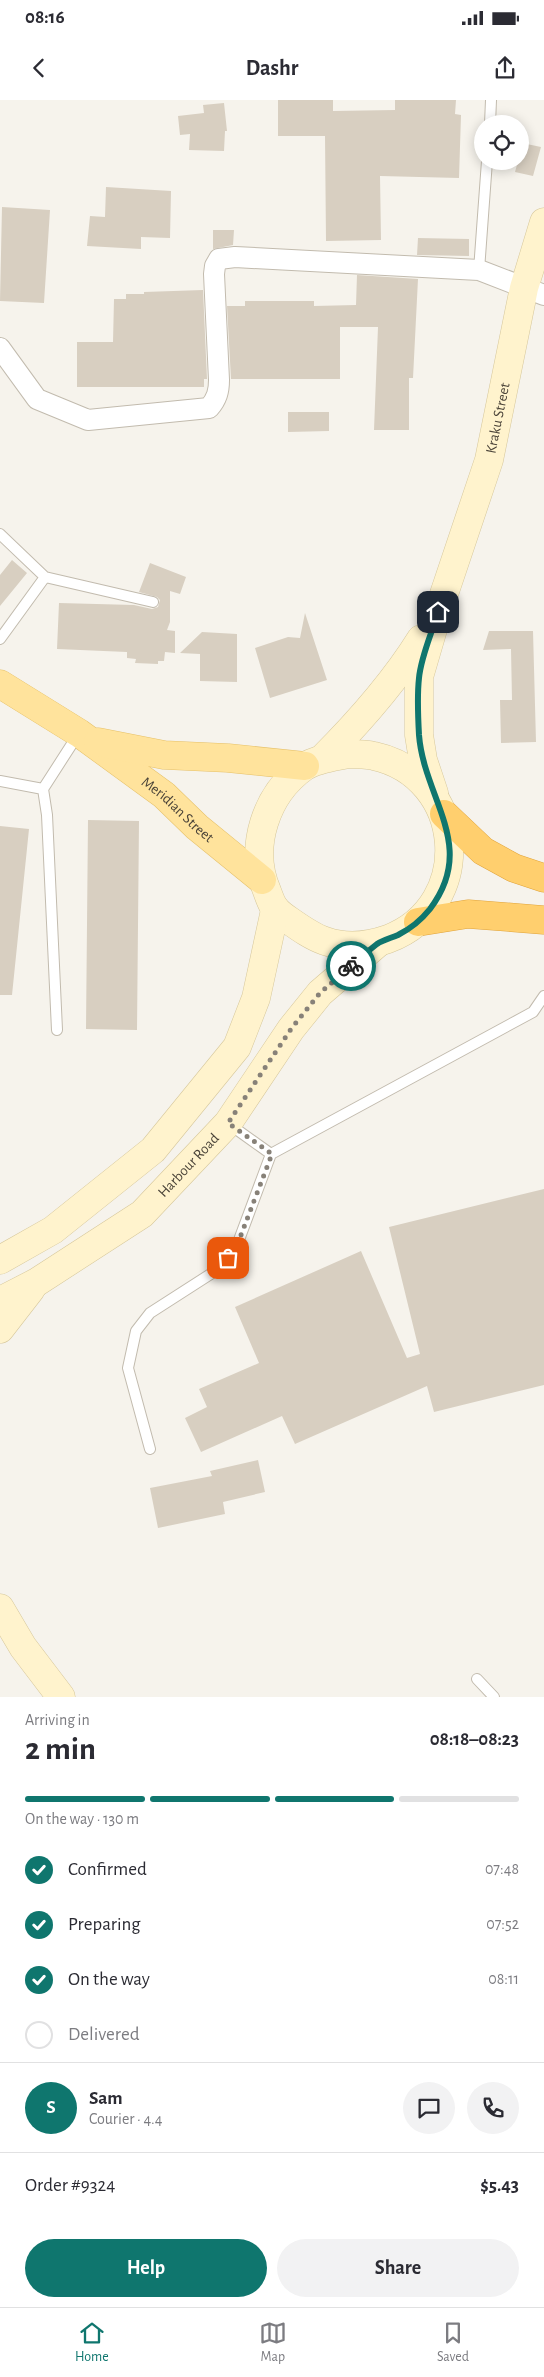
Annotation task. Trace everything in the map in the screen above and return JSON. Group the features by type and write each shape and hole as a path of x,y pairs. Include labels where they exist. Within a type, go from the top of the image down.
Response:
{"highway":[{"path":"440,806 483,851 514,868 544,878"},
{"path":"418,922 468,914 544,924"}],"main road":[{"name":"Kraku Street","path":"378,943 399,935 418,922 435,901 446,876 450,858 450,840 423,760 419,735 419,677 438,612 489,460 534,291 544,222"},
{"name":"Kraku Street","path":"262,880 260,838 265,818 274,798 288,782 314,763 368,711 404,667 438,612"},
{"name":"Meridian Street","path":"0,684 85,737 164,795 197,827 262,880"},
{"name":"Meridian Street","path":"85,737 164,755 314,763"},
{"path":"314,763 348,754 374,756 398,764 419,779 440,806"},
{"path":"262,880 275,910 300,929 325,941 352,946 378,943"},
{"path":"0,1260 53,1230 153,1150 237,1047 256,998 275,910"},
{"name":"Harbour Road","path":"0,1301 37,1282 142,1214 228,1123 291,1029 320,993 378,943"},
{"path":"0,1329 37,1282"},
{"path":"0,1608 23,1647 61,1697"},
{"path":"0,1635 41,1697"}],"street":[{"path":"0,348 38,399 88,420 209,408 215,402 219,391 214,274 215,266 219,259 235,257 479,270 534,291"}],"lane":[{"path":"490,115 491,100"},
{"path":"479,270 486,170"},
{"path":"0,534 45,576 153,602"},
{"path":"0,639 45,576"},
{"path":"58,1030 47,814 43,789 85,737"},
{"path":"0,782 43,789"},
{"path":"150,1449 128,1368 136,1331 150,1313 220,1268 236,1248 272,1154 533,1012 544,996"},
{"path":"228,1123 272,1154"},
{"path":"477,1679 494,1697"}],"building":[{"path":"278,100 333,100 333,111 395,110 395,100 456,100 455,114 461,115 459,178 380,176 381,240 326,241 325,136 278,136"},
{"path":"224,103 227,131 225,131 224,151 189,150 190,134 180,135 178,116 204,113 203,105"},
{"path":"529,144 541,147 533,176 515,172 516,170 529,170"},
{"path":"106,187 171,191 170,238 141,237 141,249 87,246 90,216 105,217"},
{"path":"2,207 50,210 44,303 0,301"},
{"path":"213,230 234,230 233,245 213,249"},
{"path":"418,238 469,239 469,256 417,255"},
{"path":"357,275 418,279 413,378 409,378 409,430 374,430 378,327 340,327 340,379 231,379 227,306 245,306 245,301 314,301 314,306 356,305"},
{"path":"203,290 207,379 204,379 204,387 77,387 77,342 113,342 114,299 126,299 126,294 144,294 144,292"},
{"path":"288,412 329,412 329,431 288,432"},
{"path":"12,560 27,573 0,606 0,575"},
{"path":"150,563 186,577 180,594 170,591 170,622 167,630 175,631 175,653 165,652 164,661 158,661 158,664 135,663 136,659 127,658 127,652 57,649 59,603 134,605 152,609 158,607 160,600 157,597 139,592"},
{"path":"305,613 327,680 270,698 255,648 288,637 300,638"},
{"path":"489,631 533,631 536,742 501,743 500,700 512,700 511,649 483,650"},
{"path":"202,632 237,634 237,682 200,681 200,654 180,653"},
{"path":"88,820 139,821 137,1030 86,1029"},
{"path":"0,826 29,829 12,995 0,995"},
{"path":"544,1189 544,1385 434,1412 427,1386 295,1444 282,1416 201,1452 185,1418 207,1407 199,1389 259,1363 235,1307 361,1251 407,1358 420,1354 389,1227"},
{"path":"258,1460 265,1492 223,1502 225,1514 158,1528 150,1488 212,1476 210,1471"}],"way so far":[{"path":"228,1258 236,1248 272,1154 228,1123 291,1029 320,993 351,966"}],"route":[{"path":"351,966 378,943 399,935 418,922 430,909 440,893 446,876 450,858 450,840 444,814 436,799 423,760 419,735 419,677 438,612"}]}
